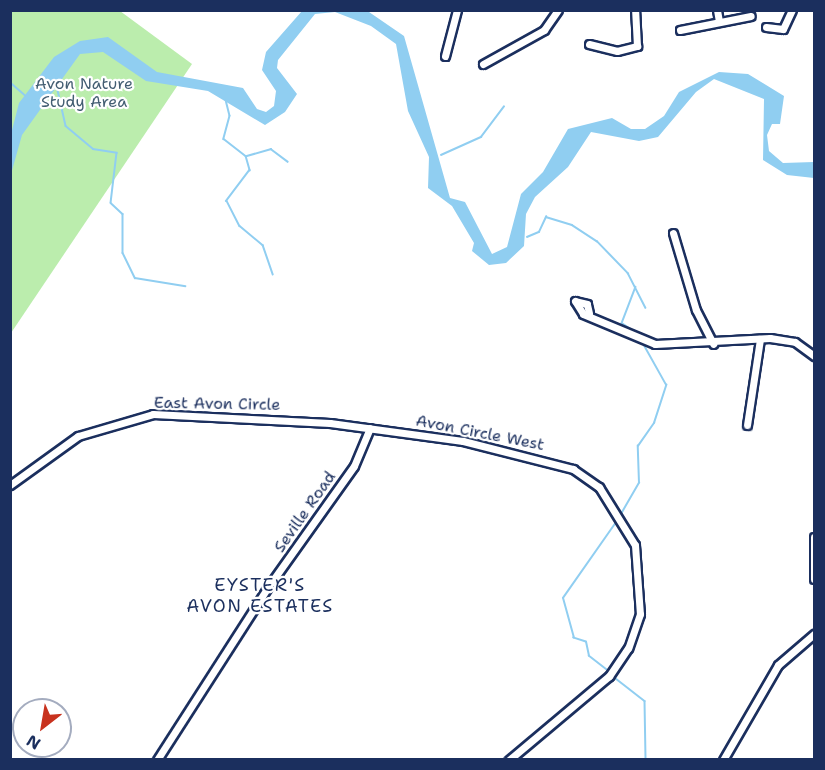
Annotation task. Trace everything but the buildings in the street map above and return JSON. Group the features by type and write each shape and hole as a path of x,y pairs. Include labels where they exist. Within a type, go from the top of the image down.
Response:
{"street":[{"path":"445,56 457,10"},
{"path":"483,64 544,30 558,10"},
{"path":"589,44 617,51 637,46 635,10"},
{"path":"717,10 719,21"},
{"path":"766,27 783,29 792,10"},
{"path":"680,30 751,16"},
{"path":"674,233 696,310 713,344"},
{"path":"589,314 655,344 713,344 760,339 795,342 814,356"},
{"path":"747,425 760,339"},
{"name":"East Avon Circle","path":"10,484 78,436 153,414 370,428"},
{"name":"Seville Road","path":"157,759 250,613 354,466 370,428"},
{"name":"Avon Circle West","path":"370,428 505,449 573,469 599,488 635,545 640,614 619,663 509,759"},
{"path":"814,537 814,579"},
{"path":"723,759 778,665 814,634"}],"green space":[{"name":"Avon Nature Study Area","path":"11,11 120,11 192,64 11,333"}],"water":[{"path":"302,11 369,12 404,36 450,198 465,202 492,254 507,247 521,194 543,172 568,129 612,118 631,129 645,129 664,116 679,92 719,72 748,74 784,96 780,124 772,124 767,135 769,151 783,163 814,162 814,178 787,175 763,160 764,99 714,79 696,92 658,137 639,141 591,132 568,167 535,197 526,214 524,246 506,263 489,265 472,251 474,243 452,206 428,188 429,157 408,111 396,44 371,26 335,12 315,14 278,60 277,68 297,94 285,112 265,125 208,91 146,81 103,52 80,54 22,135 11,174 11,134 19,103 54,57 80,41 108,37 157,72 243,88 257,109 266,112 274,106 276,91 262,70 266,52"}],"waterway":[{"path":"10,82 25,95"},
{"path":"57,86 66,126 93,149 117,153 111,203 123,214 123,253 135,278 185,286"},
{"path":"226,100 230,116 224,139 246,156 250,170 227,201 240,226 263,245 273,274"},
{"path":"441,155 481,137 504,107"},
{"path":"247,156 271,149 288,162"},
{"path":"527,237 539,232 546,217 572,225 597,241 628,273 646,308"},
{"path":"636,287 622,323 637,333"},
{"path":"621,514 639,483 638,446 654,423 666,385 642,342"},
{"path":"608,671 589,656 586,642 574,638 563,598 617,521"},
{"path":"614,677 645,701 646,760"}],"district":[{"name":"EYSTER'S AVON ESTATES","path":"260,596"}]}
